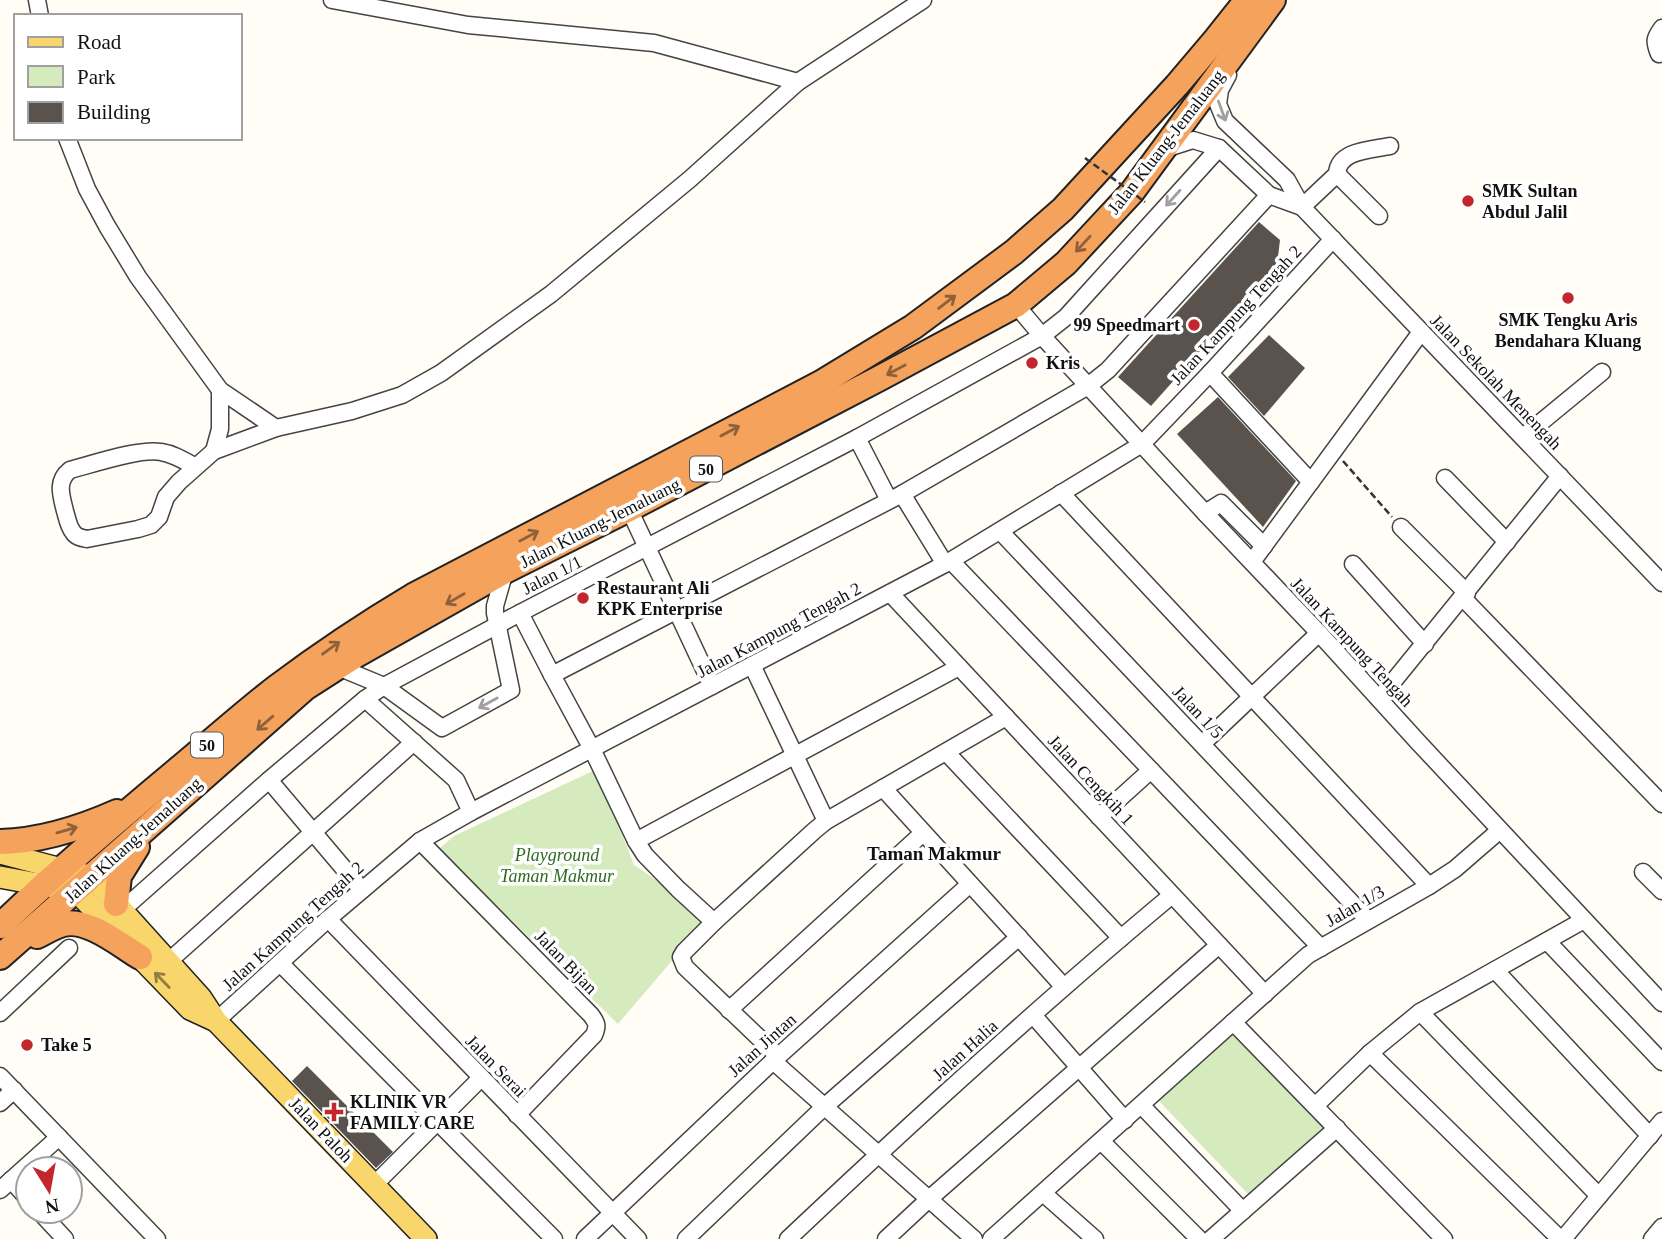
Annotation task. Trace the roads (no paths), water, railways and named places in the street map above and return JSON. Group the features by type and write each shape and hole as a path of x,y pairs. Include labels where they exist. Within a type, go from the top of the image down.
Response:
{"highway":[{"name":"Jalan Kluang-Jemaluang","path":"0,926 43,884 276,688 361,628 413,596 821,383 913,327 1014,252 1063,209 1118,151 1247,0"},
{"name":"Jalan Kluang-Jemaluang","path":"0,958 305,688 358,654 505,571 629,509 1016,305 1066,263 1132,192 1273,0"},
{"path":"0,842 47,836 78,827 139,802"},
{"path":"118,907 119,876 155,821"},
{"path":"0,958 64,923 81,924 102,932 140,957"}],"main road":[{"path":"0,853 63,869 84,884"},
{"path":"0,877 43,884 84,884"},
{"name":"Jalan Paloh","path":"84,884 118,907 201,998 216,1021 426,1239"},
{"name":"Jalan Paloh","path":"84,884 140,957 190,1009 216,1021"}],"street":[{"path":"332,0 468,25 654,43 798,82"},
{"path":"196,467 174,455 146,451 71,470 65,474 60,491 73,533 79,538 87,539 151,525 159,517 166,497 178,482 196,467 214,451 276,428 365,407 402,395 441,373 551,294 690,179 798,82 923,0"},
{"name":"Jalan Sekolah Menengah","path":"1253,28 1220,90 1218,104 1225,121 1287,180 1302,207 1662,583"},
{"path":"1660,54 1655,42 1662,28"},
{"path":"1165,149 1193,139 1219,148"},
{"path":"68,140 87,189 138,277 220,390 276,428"},
{"path":"1379,216 1337,174 1337,167 1341,160 1349,155 1390,146"},
{"name":"Jalan Sekolah Menengah","path":"1219,148 1269,195 1302,207"},
{"name":"Jalan 1/1","path":"118,907 365,699 384,686 857,439 1042,336 1066,317 1219,148"},
{"path":"1302,207 1337,174"},
{"path":"552,675 895,497 1088,386 1108,370 1269,195"},
{"name":"Jalan Kampung Tengah 2","path":"216,1021 328,919 420,841 948,563 1142,444 1333,239"},
{"name":"Jalan Kampung Tengah","path":"1016,305 1205,513 1662,1003"},
{"path":"1252,562 1421,332"},
{"path":"1523,437 1602,372"},
{"path":"1210,373 1311,482"},
{"path":"214,451 220,429 220,390"},
{"path":"857,439 895,497 948,563 1321,948"},
{"path":"1379,699 1560,476"},
{"path":"1444,478 1507,542"},
{"path":"1061,493 1429,886"},
{"path":"1205,513 1221,503 1264,546"},
{"path":"629,509 712,686"},
{"path":"1401,527 1662,804"},
{"name":"Jalan 1/5","path":"1000,531 1368,920"},
{"path":"1353,564 1425,644"},
{"path":"338,667 384,686 442,728 511,690 495,606 505,571"},
{"name":"Jalan Cengkih 1","path":"890,593 1265,994"},
{"path":"520,613 592,749 636,841 645,855 714,922"},
{"path":"1202,744 1319,633"},
{"path":"752,665 826,821"},
{"path":"636,841 959,667"},
{"path":"365,699 456,780 471,812"},
{"path":"974,1239 824,1107 685,967 681,957 714,922 826,821 1006,717"},
{"path":"169,962 414,742"},
{"path":"946,752 1121,938"},
{"path":"1099,817 1151,770"},
{"path":"269,780 362,890"},
{"path":"883,788 1064,987"},
{"name":"Jalan 1/3","path":"997,1237 1308,955 1429,886 1455,869 1500,830"},
{"path":"729,1010 923,833"},
{"name":"Jalan Bijan","path":"420,841 597,1023 594,1035 517,1115"},
{"path":"1643,872 1662,891"},
{"name":"Jalan Jintan","path":"585,1239 776,1058 970,884"},
{"name":"Jalan Halia","path":"788,1239 1064,987 1172,895"},
{"name":"Jalan Serai","path":"328,919 638,1239"},
{"path":"1315,1106 1370,1053 1420,1012 1584,920"},
{"path":"686,1239 824,1107 1019,937"},
{"path":"1547,941 1662,1062"},
{"path":"886,1239 1219,945"},
{"path":"0,1013 69,948"},
{"path":"279,963 554,1239"},
{"path":"1495,970 1650,1136"},
{"path":"1420,1012 1599,1196"},
{"path":"1033,1015 1125,1120"},
{"path":"1233,1022 1444,1239"},
{"path":"1370,1053 1562,1239 1662,1121"},
{"path":"0,1076 157,1239"},
{"path":"374,1185 481,1078"},
{"path":"0,1103 14,1090"},
{"path":"1141,1105 1243,1211"},
{"path":"1211,1239 1337,1128"},
{"path":"5,1185 59,1137"},
{"path":"1101,1141 1199,1239"},
{"path":"1043,1193 1095,1239"},
{"path":"52,1225 65,1239"},
{"path":"1652,1239 1662,1227"}],"place":[{"name":"SMK Sultan Abdul Jalil","path":"1468,201"},
{"name":"SMK Tengku Aris Bendahara Kluang","path":"1568,298"},
{"name":"99 Speedmart","path":"1194,325"},
{"name":"Kris","path":"1032,363"},
{"name":"Restaurant Ali KPK Enterprise","path":"583,598"},
{"name":"Take 5","path":"27,1045"},
{"name":"KLINIK VR FAMILY CARE","path":"334,1112"}],"district":[{"name":"Taman Makmur","path":"934,853"}],"park label":[{"name":"Playground Taman Makmur","path":"557,865"}]}
